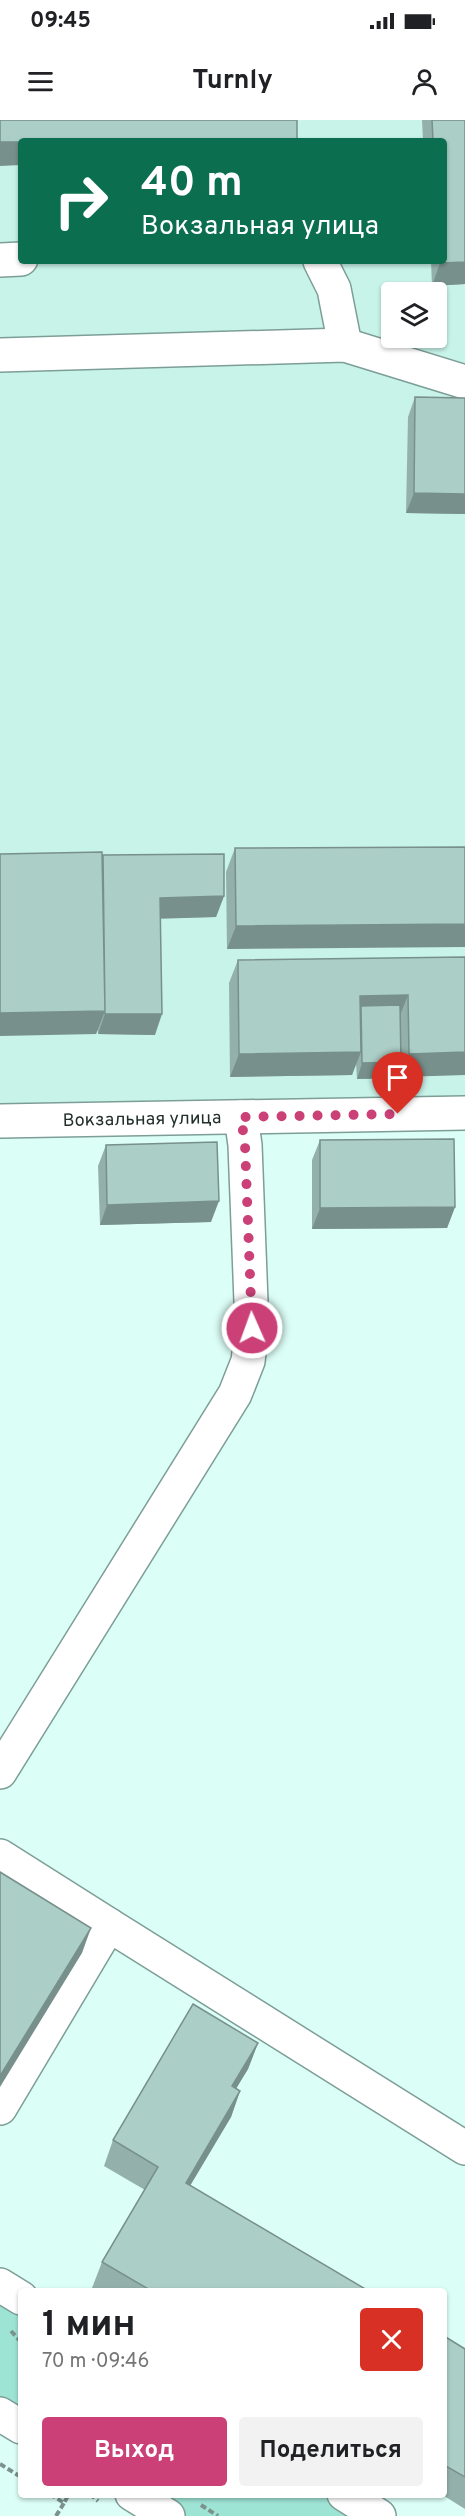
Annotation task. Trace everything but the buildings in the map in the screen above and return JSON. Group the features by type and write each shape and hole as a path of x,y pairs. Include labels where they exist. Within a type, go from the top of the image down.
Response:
{"street":[{"path":"0,260 18,259"},
{"path":"322,264 334,289 345,345"},
{"path":"0,355 345,345 465,382"},
{"name":"Вокзальная улица","path":"0,1121 465,1113"},
{"path":"0,1772 236,1394 248,1361 252,1328 245,1145 241,1117"},
{"path":"0,1856 465,2148"},
{"path":"0,2108 109,1925"},
{"path":"0,2285 18,2296"},
{"path":"0,2414 18,2425"},
{"path":"139,2498 168,2516"},
{"path":"350,2498 379,2516"}],"path":[{"path":"0,2464 18,2474"},
{"path":"56,2498 64,2503"},
{"path":"56,2516 67,2498"}],"shaded area":[{"path":"0,120 465,120 465,1103 0,1108"},
{"path":"0,2285 18,2296 18,2418 0,2407"},
{"path":"148,2498 344,2498 374,2516 178,2516"}],"route":[{"path":"252,1328 245,1145 241,1117 398,1114"}]}
